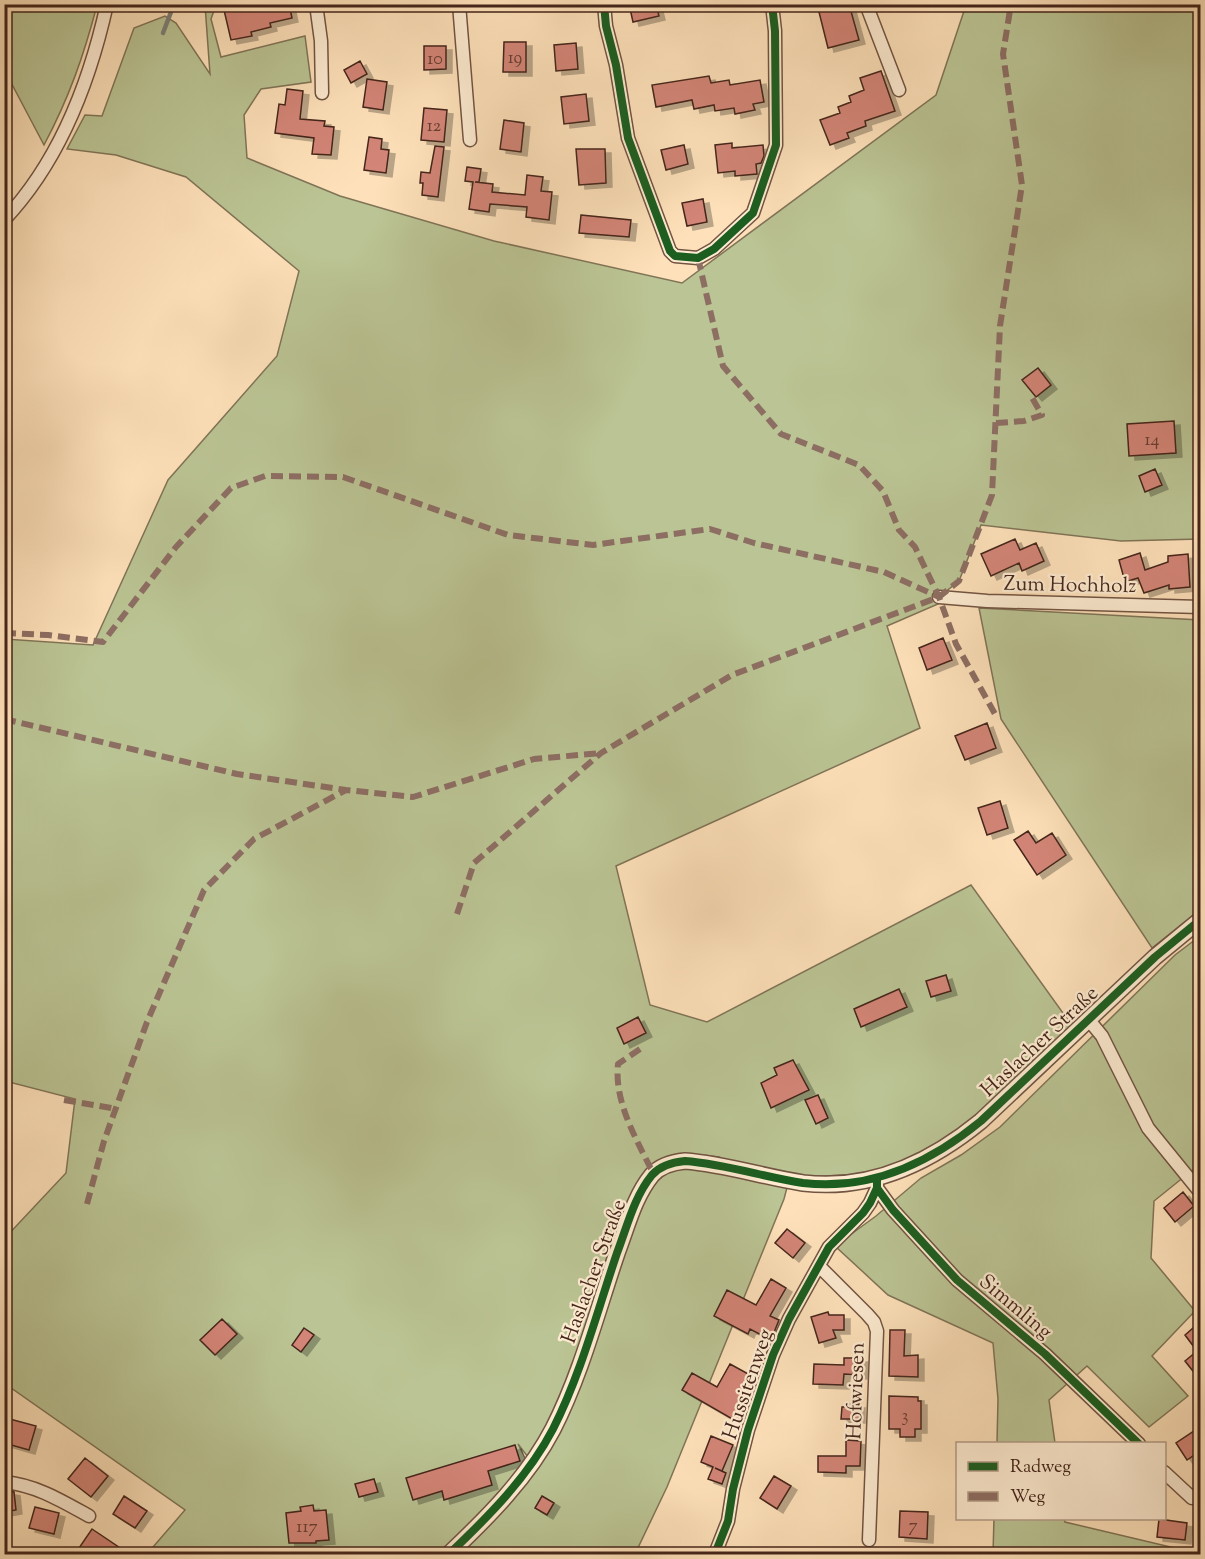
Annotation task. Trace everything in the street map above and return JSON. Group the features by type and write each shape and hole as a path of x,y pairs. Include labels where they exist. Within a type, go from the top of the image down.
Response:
{"street":[{"path":"4,220 46,165 72,116 99,38 107,4"},
{"path":"316,4 321,41 322,93"},
{"path":"459,4 470,140"},
{"path":"604,4 606,26 616,65 628,138 639,170 670,251 675,256 698,258 714,249 753,213 776,145 775,31 772,4"},
{"path":"866,4 899,90"},
{"name":"Zum Hochholz","path":"939,597 987,601 1200,607"},
{"name":"Haslacher Straße","path":"449,1554 521,1478 553,1429 569,1392 634,1205 653,1173 676,1162 685,1161 806,1183 877,1183 956,1142 1155,957 1200,920"},
{"path":"1088,1019 1102,1036 1148,1128 1200,1192"},
{"name":"Hussitenweg","path":"715,1554 728,1521 733,1489 748,1430 773,1355 789,1319 829,1247 863,1213 877,1183"},
{"name":"Simmling","path":"877,1183 893,1210 957,1280 1045,1354 1139,1442"},
{"name":"Hofwiesen","path":"819,1266 867,1314 874,1322 877,1331 869,1540"},
{"path":"1166,1474 1192,1498 1200,1498"},
{"path":"4,1482 50,1494 89,1516"}],"green space":[{"path":"5,4 97,5 75,76 44,145 7,75 5,76"},
{"path":"205,5 216,5 211,19 221,57 305,36 311,82 261,89 244,115 247,158 340,196 494,241 682,283 936,95 966,5 1200,5 1200,539 1121,541 981,525 959,581 939,597 938,604 887,626 920,728 616,866 650,1005 707,1022 971,885 1073,1027 947,1142 878,1171 789,1180 784,1199 667,1487 635,1554 450,1554 536,1469 642,1199 650,1187 671,1169 679,1166 713,1163 719,1157 678,1155 654,1164 566,1391 531,1461 518,1444 527,1462 461,1537 440,1554 147,1554 185,1510 11,1388 5,1387 4,1239 66,1173 75,1099 5,1081 5,639 93,645 168,480 277,356 299,271 186,177 116,155 67,149 85,115 102,116 134,28 165,16 176,23 210,74"},
{"path":"979,608 1200,620 1200,910 1152,948 1001,719"},
{"path":"1200,936 1200,1164 1154,1201 1151,1258 1195,1311 1152,1356 1188,1396 1149,1427 1087,1366 1049,1400 1055,1442 997,1442 998,1399 993,1343 888,1295 835,1246 876,1216 921,1178 961,1155 1000,1127 1175,955"},
{"path":"994,1520 1064,1520 1200,1554 993,1554"}],"building":[{"path":"251,4 289,4 292,18 270,23 271,27 251,32 252,36 231,40 224,10"},
{"path":"629,4 656,4 659,16 633,22"},
{"path":"817,4 849,4 859,40 828,48"},
{"path":"504,42 526,42 526,72 503,72"},
{"path":"576,43 578,69 556,71 554,45"},
{"path":"424,46 446,46 446,69 424,70"},
{"path":"360,61 367,74 351,83 344,70"},
{"path":"881,71 895,111 865,121 866,126 847,133 849,138 830,145 820,120 840,113 838,107 851,102 849,96 864,90 860,78"},
{"path":"709,76 711,83 729,80 730,85 760,80 764,102 753,104 755,110 735,114 734,108 715,111 714,105 694,109 692,100 656,107 652,85"},
{"path":"367,79 387,82 383,110 363,107"},
{"path":"287,89 303,91 300,119 325,121 324,126 334,127 331,155 312,154 314,138 275,133 279,104 285,105"},
{"path":"586,94 589,121 564,124 561,97"},
{"path":"424,108 447,110 444,142 421,140"},
{"path":"504,120 524,123 521,152 500,149"},
{"path":"369,137 382,139 381,149 389,150 386,173 364,170"},
{"path":"732,143 732,148 763,145 764,156 761,163 756,164 757,174 735,176 735,171 718,173 715,145"},
{"path":"684,145 688,164 666,170 661,150"},
{"path":"435,146 444,147 438,197 422,195 423,183 420,183 421,172 430,173"},
{"path":"576,149 605,149 606,183 579,185"},
{"path":"467,167 481,169 479,182 475,182 493,184 492,192 525,195 527,175 543,177 541,191 552,192 549,220 526,217 527,207 490,204 489,212 469,209 473,182 465,181"},
{"path":"703,199 707,222 687,226 682,203"},
{"path":"581,215 631,220 629,237 579,233"},
{"path":"1038,368 1051,385 1036,397 1022,380"},
{"path":"1174,421 1176,453 1129,456 1127,424"},
{"path":"1155,469 1162,485 1145,492 1139,476"},
{"path":"1015,539 1020,550 1036,543 1044,561 1022,571 1019,563 991,576 981,554"},
{"path":"1140,553 1145,570 1168,562 1168,556 1188,554 1190,587 1169,589 1169,585 1144,593 1138,578 1125,582 1119,560"},
{"path":"943,638 952,660 927,670 919,648"},
{"path":"987,723 996,748 965,760 955,736"},
{"path":"1000,801 1008,828 987,835 978,808"},
{"path":"1028,831 1036,843 1052,833 1066,855 1037,875 1014,840"},
{"path":"946,975 951,991 931,997 926,981"},
{"path":"899,989 907,1007 861,1027 854,1009"},
{"path":"638,1017 646,1033 624,1044 617,1028"},
{"path":"793,1060 809,1090 771,1108 761,1083 777,1075 774,1068"},
{"path":"818,1095 828,1118 816,1124 805,1100"},
{"path":"1183,1192 1194,1206 1175,1222 1164,1208"},
{"path":"787,1229 805,1243 793,1258 775,1243"},
{"path":"771,1279 786,1288 770,1316 779,1320 771,1340 750,1329 748,1334 714,1316 727,1290 756,1305"},
{"path":"828,1312 829,1315 844,1315 844,1330 833,1330 836,1338 819,1343 811,1317"},
{"path":"222,1319 237,1334 215,1355 200,1340"},
{"path":"1200,1322 1200,1380 1185,1361 1197,1351 1185,1335"},
{"path":"304,1328 314,1335 301,1352 292,1345"},
{"path":"890,1330 905,1330 904,1356 918,1355 918,1377 889,1376"},
{"path":"844,1358 862,1358 861,1375 844,1374 843,1385 813,1384 814,1364 844,1365"},
{"path":"730,1364 752,1376 738,1400 744,1403 734,1420 682,1390 692,1373 717,1387"},
{"path":"889,1396 918,1397 918,1401 921,1401 921,1429 915,1429 915,1437 900,1437 900,1429 889,1429"},
{"path":"847,1404 859,1404 859,1419 841,1419 842,1407 847,1407"},
{"path":"6,1418 36,1426 29,1450 4,1443"},
{"path":"1200,1427 1200,1451 1187,1460 1176,1443"},
{"path":"711,1436 733,1445 722,1471 715,1468 726,1473 722,1484 708,1479 713,1467 701,1462"},
{"path":"846,1440 861,1441 860,1466 846,1466 846,1473 818,1472 818,1456 846,1456"},
{"path":"515,1445 520,1461 488,1471 492,1485 444,1500 442,1491 413,1500 406,1478"},
{"path":"85,1458 108,1476 91,1497 68,1479"},
{"path":"774,1476 791,1486 777,1509 760,1498"},
{"path":"374,1479 378,1492 359,1497 355,1484"},
{"path":"4,1490 14,1492 16,1510 4,1512"},
{"path":"124,1496 147,1511 135,1528 113,1514"},
{"path":"542,1496 554,1503 547,1515 535,1508"},
{"path":"313,1505 314,1511 326,1510 329,1540 316,1541 316,1543 289,1543 286,1513 301,1511 300,1507"},
{"path":"35,1507 59,1513 54,1534 29,1528"},
{"path":"900,1511 928,1512 927,1539 899,1537"},
{"path":"1159,1520 1187,1523 1185,1540 1157,1537"},
{"path":"92,1529 129,1554 88,1554 79,1548"}],"waterway":[{"path":"163,33 171,12"}],"marked path":[{"path":"457,914 474,863 601,753 732,675 939,597 959,581 992,495 1000,326 1022,185 1003,54 1011,4"},
{"path":"698,258 723,366 781,434 859,465 883,491 899,530 915,547 939,597 956,644 995,714"},
{"path":"996,423 1024,421 1042,415 1031,396"},
{"path":"4,633 48,635 103,642 176,547 231,488 265,476 343,477 508,535 593,545 710,529 754,543 884,572 939,597"},
{"path":"4,719 237,774 413,797 534,759 601,753"},
{"path":"87,1204 104,1141 147,1022 204,890 254,839 346,790"},
{"path":"640,1049 618,1064 618,1079 628,1121 653,1173"},
{"path":"64,1100 117,1109"}],"cycle path":[{"path":"604,4 606,26 616,65 628,138 670,251 675,256 698,258 714,249 753,213 776,145 775,31 772,4"},
{"path":"449,1554 519,1480 532,1464 553,1429 580,1365 631,1212 640,1193 655,1172 667,1165 685,1161 803,1183 828,1184 876,1178 920,1161 962,1136 981,1121 1155,957 1200,920"},
{"path":"715,1554 728,1521 733,1489 748,1430 773,1355 789,1319 829,1247 870,1203 877,1188 877,1178"},
{"path":"877,1188 893,1210 957,1280 1045,1354 1137,1442"}]}
